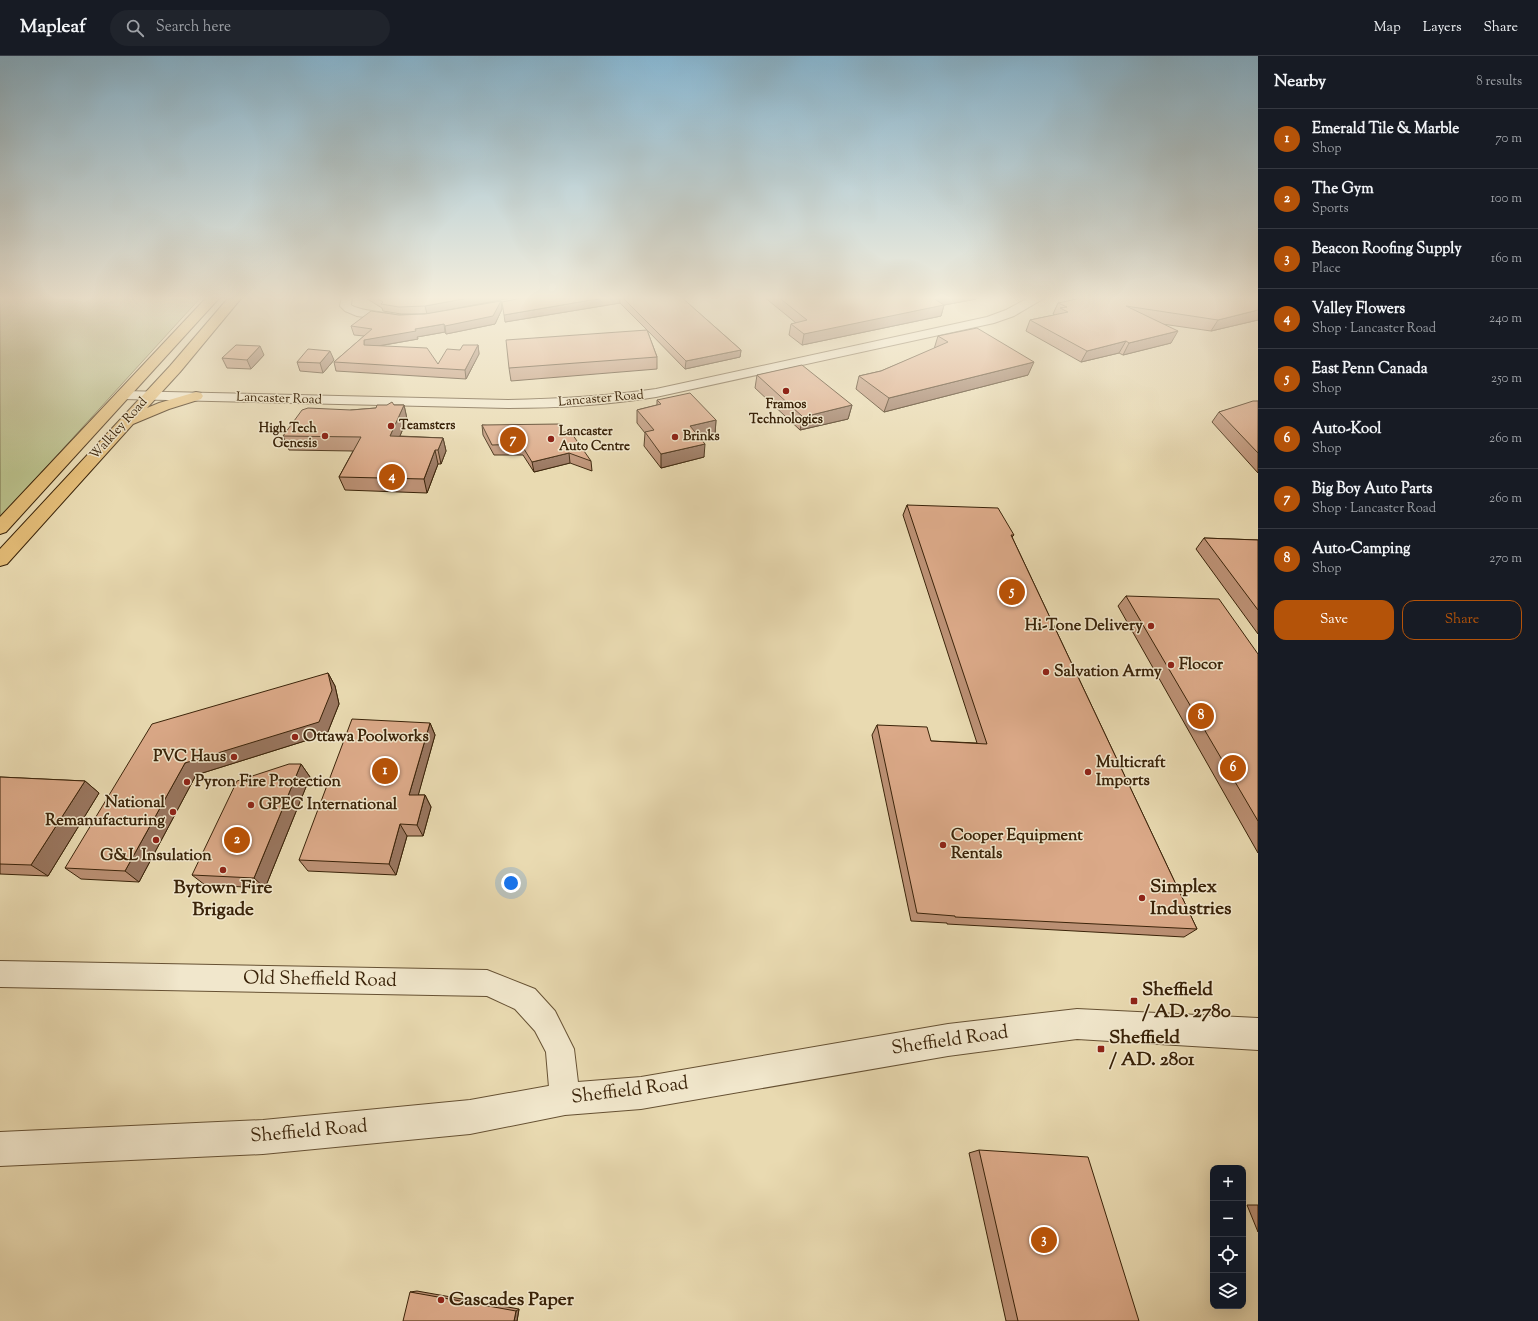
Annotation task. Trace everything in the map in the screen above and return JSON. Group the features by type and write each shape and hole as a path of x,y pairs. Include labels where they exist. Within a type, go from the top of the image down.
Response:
{"main road":[{"name":"Walkley Road","path":"0,528 160,355"},
{"name":"Walkley Road","path":"0,560 153,391 188,384 204,355"},
{"path":"122,427 155,409 188,384"}],"street":[{"name":"Lancaster Road","path":"127,391 153,391 188,384 378,399 483,403 576,402 611,400 656,393 830,355"},
{"name":"Old Sheffield Road","path":"0,974 487,983 525,999 545,1021 560,1049 565,1099"},
{"name":"Sheffield Road","path":"0,1149 263,1137 470,1117 565,1099 641,1093 948,1040 1077,1024 1258,1034"}],"green space":[{"path":"0,355 148,355 0,518"}],"building":[{"path":"225,355 252,355 247,360 222,358"},
{"path":"303,355 327,355 320,363 297,362"},
{"path":"342,355 432,355 438,364 443,355 473,355 465,370 334,362"},
{"path":"508,355 656,355 657,357 509,368"},
{"path":"680,355 716,355 686,361"},
{"path":"918,355 1022,355 1034,362 889,398 859,376 881,371"},
{"path":"802,365 852,405 803,417 757,375"},
{"name":"Brinks","path":"690,393 716,420 690,426 705,444 661,454 645,432 654,430 637,410 661,404 657,400"},
{"path":"1253,401 1258,401 1258,453 1219,412"},
{"path":"392,402 394,405 404,405 390,436 443,438 438,450 435,450 424,479 339,477 361,437 283,436 302,410 308,408 351,410 376,408 377,405 387,405"},
{"path":"560,424 560,433 570,431 591,461 569,453 532,462 521,444 492,445 482,425"},
{"path":"907,505 998,508 1014,535 1011,535 1197,929 955,917 917,913 877,725 927,727 931,741 987,744"},
{"path":"1204,538 1258,540 1258,610"},
{"path":"1126,596 1219,599 1258,654 1258,821"},
{"path":"328,673 332,690 319,722 185,763 125,871 65,868 152,724"},
{"path":"352,719 430,723 409,795 425,795 417,825 400,824 389,864 299,860"},
{"path":"289,764 301,764 254,878 192,875 237,781"},
{"path":"0,777 85,781 31,865 0,864"},
{"path":"979,1150 1088,1157 1139,1321 1018,1321"},
{"name":"Cascades Paper","path":"410,1292 516,1311 514,1321 403,1321"}],"place":[{"name":"Framos Technologies","path":"786,391"},
{"name":"Teamsters","path":"391,426"},
{"name":"High Tech Genesis","path":"325,436"},
{"name":"Brinks","path":"675,437"},
{"name":"Lancaster Auto Centre","path":"551,439"},
{"name":"Big Boy Auto Parts","path":"513,440"},
{"name":"Valley Flowers","path":"392,477"},
{"name":"East Penn Canada","path":"1012,592"},
{"name":"Hi-Tone Delivery","path":"1151,626"},
{"name":"Flocor","path":"1171,665"},
{"name":"Salvation Army","path":"1046,672"},
{"name":"Auto-Camping","path":"1201,716"},
{"name":"Ottawa Poolworks","path":"295,737"},
{"name":"PVC Haus","path":"234,757"},
{"name":"Auto-Kool","path":"1233,768"},
{"name":"Emerald Tile & Marble","path":"385,771"},
{"name":"Multicraft Imports","path":"1088,772"},
{"name":"Pyron Fire Protection","path":"187,782"},
{"name":"GPEC International","path":"251,805"},
{"name":"National Remanufacturing","path":"173,812"},
{"name":"G&L Insulation","path":"156,840"},
{"name":"The Gym","path":"237,840"},
{"name":"Cooper Equipment Rentals","path":"943,845"},
{"name":"Bytown Fire Brigade","path":"223,870"},
{"name":"Simplex Industries","path":"1142,898"},
{"name":"Sheffield / AD. 2780","path":"1134,1001"},
{"name":"Sheffield / AD. 2801","path":"1101,1049"},
{"name":"Beacon Roofing Supply","path":"1044,1240"},
{"name":"Cascades Paper","path":"441,1300"}]}
